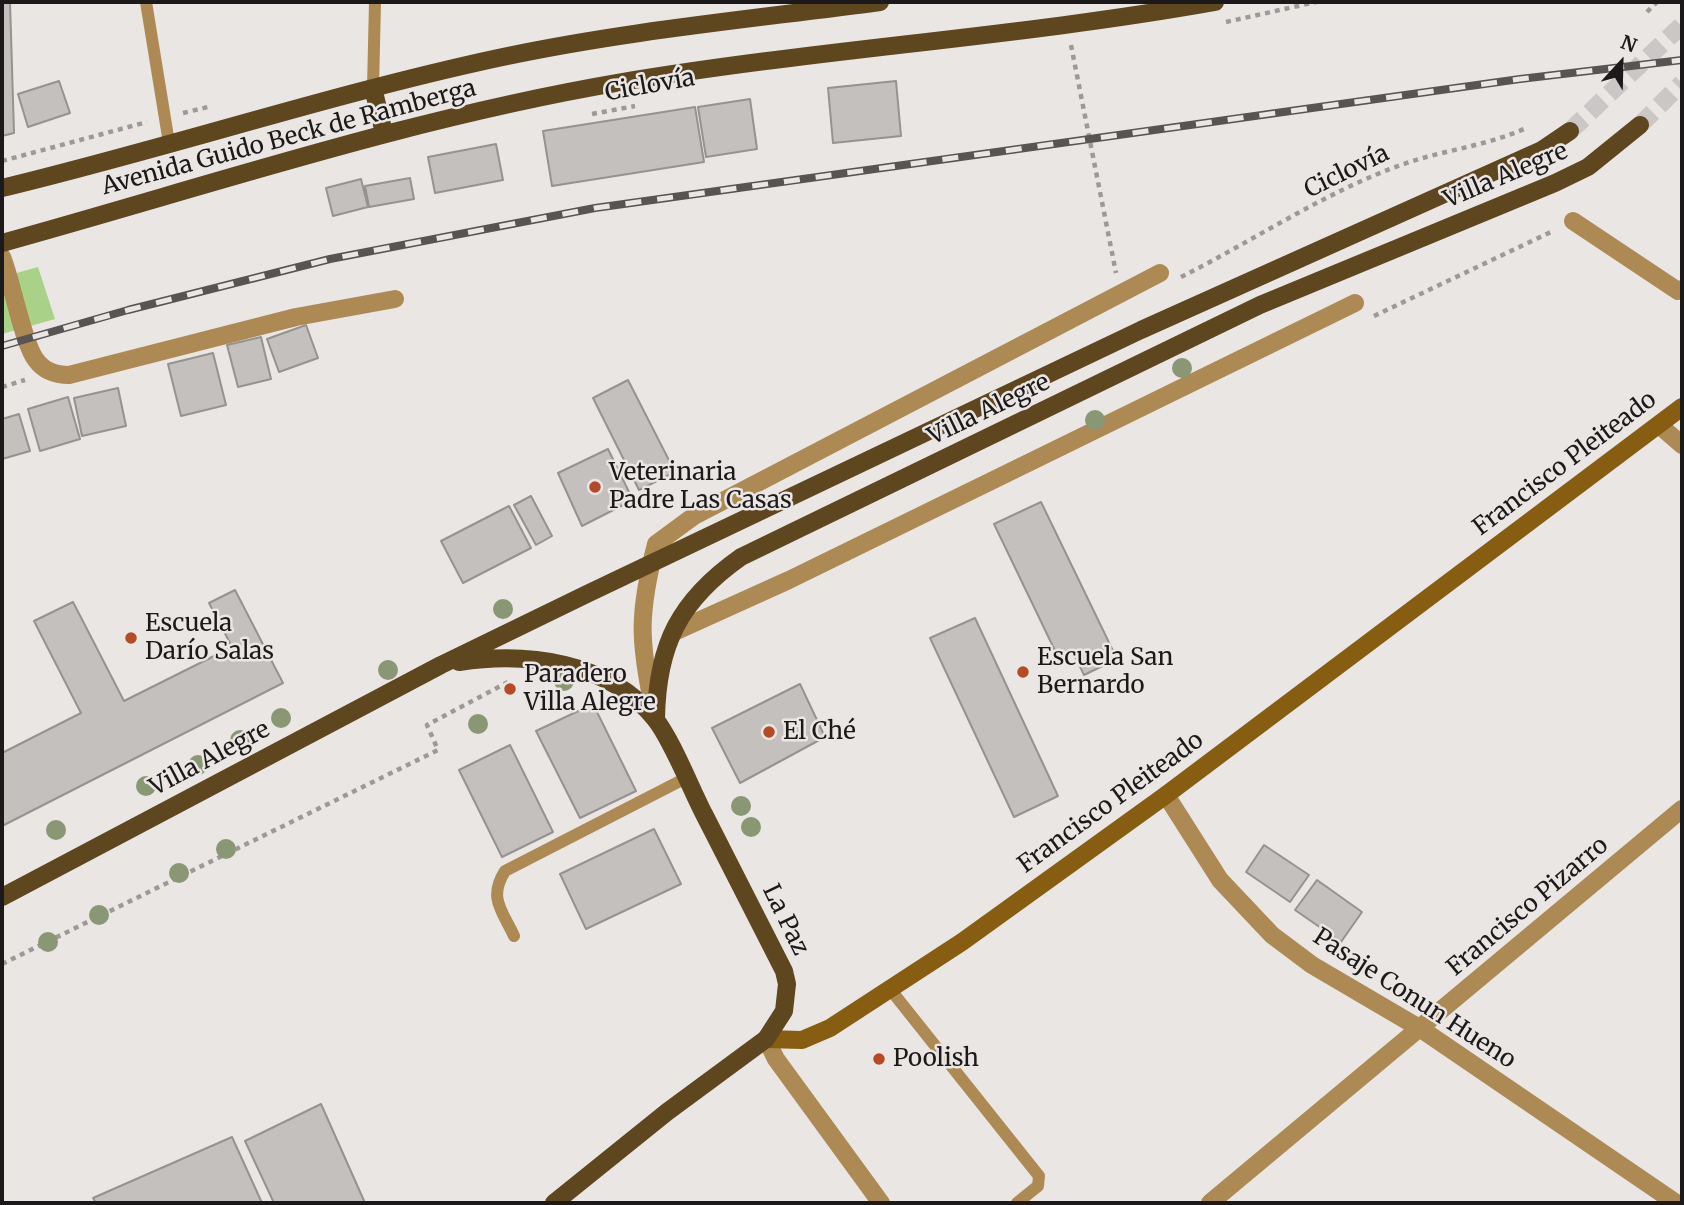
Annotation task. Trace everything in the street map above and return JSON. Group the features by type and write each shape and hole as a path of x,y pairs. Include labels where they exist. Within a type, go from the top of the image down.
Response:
{"main road":[{"name":"Avenida Guido Beck de Ramberga","path":"2,188 100,164 373,88 562,46 880,2"},
{"name":"Avenida Guido Beck de Ramberga","path":"2,243 384,133 621,82 1215,2"},
{"path":"373,88 384,133"},
{"name":"Villa Alegre","path":"656,719 660,676 674,632 692,598 708,580 741,557 1261,305 1555,183 1588,167 1640,125"},
{"name":"Villa Alegre","path":"2,897 441,665 1142,330 1542,150 1570,131"},
{"name":"Villa Alegre","path":"441,665 496,657 549,661 597,677 638,703 656,719"},
{"name":"La Paz","path":"656,719 784,971 787,984 784,1011 766,1039"},
{"path":"554,1203 667,1112 766,1039"}],"street":[{"path":"1573,221 1678,290 1682,289"},
{"path":"2,257 30,351 44,368 60,375 69,375 296,317 395,299"},
{"path":"656,719 641,648 640,625 656,544 694,516 1160,274"},
{"path":"674,632 789,580 1355,303"},
{"name":"Francisco Pleiteado","path":"766,1039 803,1040 830,1028 962,942 1166,795 1682,407"},
{"path":"1658,425 1682,444"},
{"name":"Pasaje Conun Hueno","path":"1166,795 1220,880 1272,935 1312,965 1421,1029 1676,1203"},
{"name":"Francisco Pizarro","path":"1210,1203 1682,809"},
{"path":"766,1039 776,1059 881,1203"}],"lane":[{"path":"146,2 169,143"},
{"path":"373,88 375,2"},
{"path":"514,936 496,898 496,885 505,871 686,778"},
{"path":"890,989 1039,1176 1038,1186 1017,1203"}],"path":[{"path":"1220,23 1316,2"},
{"path":"1647,12 1657,2"},
{"path":"1058,46 1083,42"},
{"path":"1070,44 1112,265 1125,291"},
{"name":"Ciclovía","path":"584,115 636,106"},
{"name":"Ciclovía","path":"1194,271 1347,189 1401,165 1491,143 1524,129"},
{"path":"2,964 438,750 427,726 549,661"}],"green space":[{"path":"38,267 55,319 2,334 2,277"}],"building":[{"path":"2,2 10,2 14,133 2,136"},
{"path":"59,81 70,113 28,127 18,94"},
{"path":"896,81 901,136 833,143 828,88"},
{"path":"750,99 757,149 706,157 698,107"},
{"path":"695,107 704,162 552,186 543,131"},
{"path":"496,144 503,180 435,193 428,157"},
{"path":"410,178 414,199 369,207 365,186"},
{"path":"361,179 368,207 333,216 326,188"},
{"path":"306,325 318,358 279,372 267,339"},
{"path":"261,337 271,379 238,387 227,345"},
{"path":"213,353 226,405 181,416 168,364"},
{"path":"628,380 675,472 639,490 593,398"},
{"path":"118,388 126,426 82,436 74,398"},
{"path":"68,397 80,439 40,451 28,409"},
{"path":"19,414 30,451 2,459 2,419"},
{"name":"Veterinaria Padre Las Casas","path":"608,449 633,500 582,526 558,473"},
{"path":"531,496 552,536 536,545 514,505"},
{"path":"1041,502 1117,659 1084,675 1073,652 1059,659 994,524"},
{"path":"509,506 531,548 463,583 441,541"},
{"path":"235,590 283,683 2,826 2,753 81,713 34,621 73,602 124,701 232,647 209,603"},
{"path":"975,618 1058,796 1014,817 930,638"},
{"name":"El Ché","path":"800,684 825,737 740,783 712,728"},
{"path":"593,704 636,791 580,818 536,731"},
{"path":"510,745 553,832 502,857 459,770"},
{"path":"654,829 681,884 586,929 560,874"},
{"path":"1264,845 1309,875 1290,902 1246,872"},
{"path":"1317,880 1362,912 1341,942 1295,910"},
{"path":"321,1104 365,1203 274,1203 245,1141"},
{"path":"232,1137 262,1203 96,1203 93,1198"}],"tunnel":[{"path":"1570,131 1682,25"},
{"path":"1640,125 1682,83"}],"railway":[{"path":"2,346 128,310 330,259 595,208 1520,79 1682,60"}],"place":[{"name":"Veterinaria Padre Las Casas","path":"595,487"},
{"name":"Escuela Darío Salas","path":"131,638"},
{"name":"Escuela San Bernardo","path":"1023,672"},
{"name":"Paradero Villa Alegre","path":"510,689"},
{"name":"El Ché","path":"769,732"},
{"name":"Poolish","path":"879,1059"}]}
